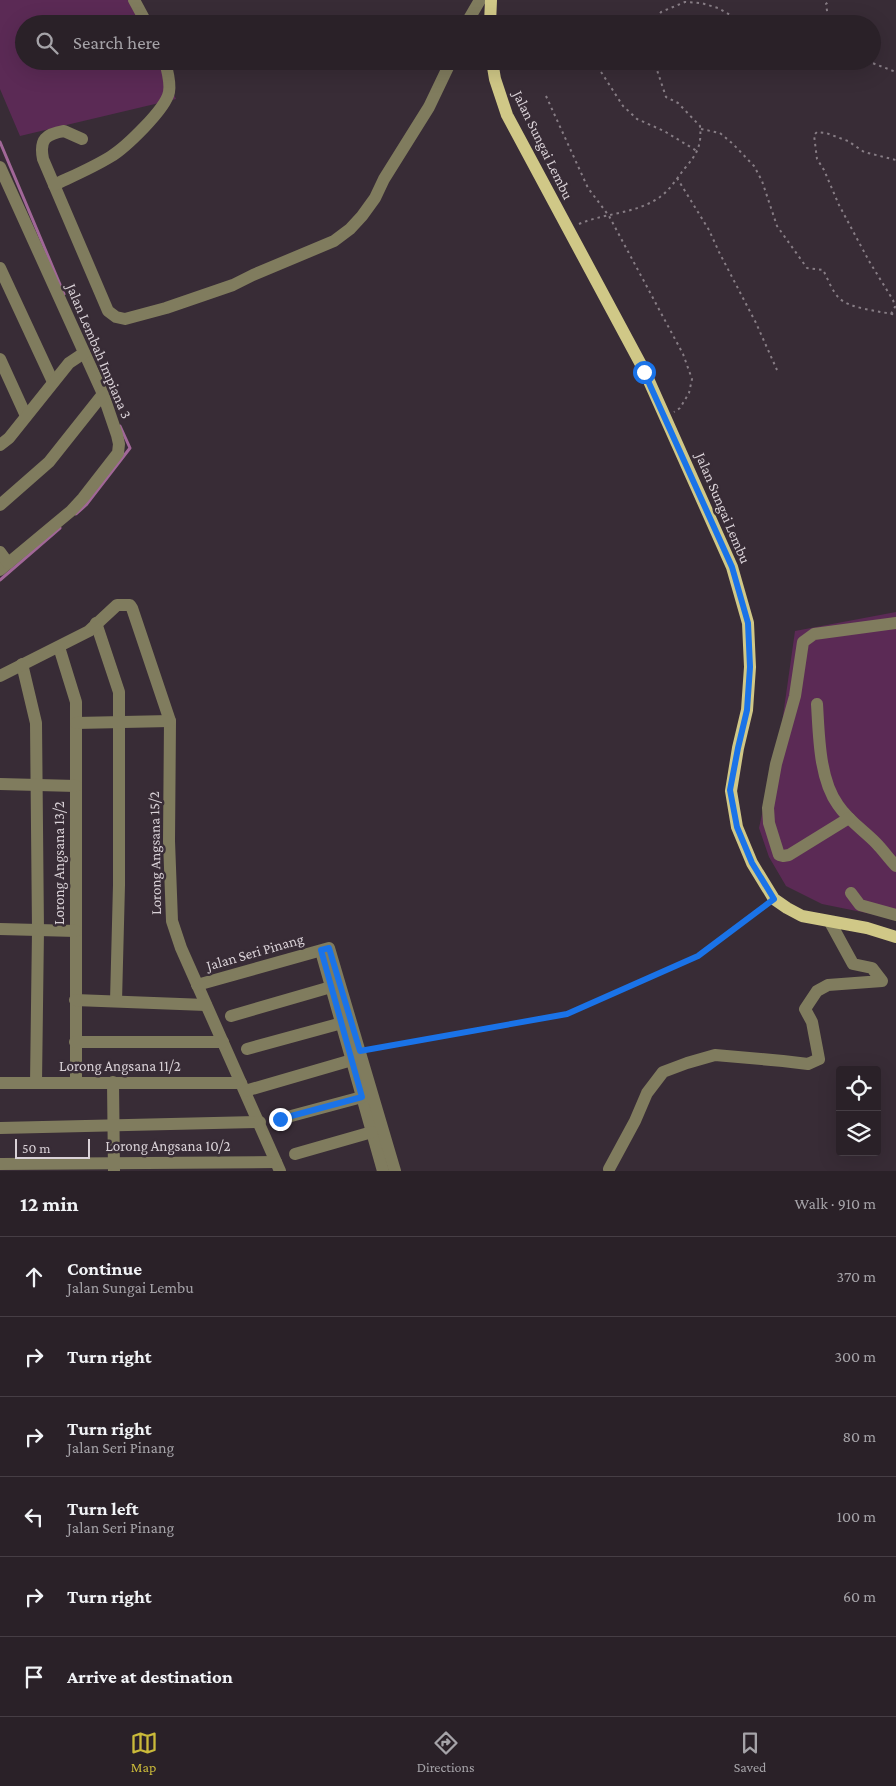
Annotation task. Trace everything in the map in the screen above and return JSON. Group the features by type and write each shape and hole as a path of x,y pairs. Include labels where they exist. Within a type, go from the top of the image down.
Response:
{"main road":[{"path":"490,15 491,0"},
{"name":"Jalan Sungai Lembu","path":"494,70 507,115 644,372 732,567 748,623 750,667 747,710 730,790 737,827 752,863 774,899 786,908 802,916 867,928 896,937"}],"street":[{"path":"134,0 142,15"},
{"path":"471,15 480,0"},
{"path":"54,185 112,156 156,114 166,101 169,92 167,70"},
{"path":"82,140 64,131 49,135 43,142 41,149 43,158 108,311 116,317 125,319 166,308 233,285 334,241 350,229 375,198 384,179 429,107 447,70"},
{"name":"Jalan Lembah Impiana 3","path":"0,167 103,394 119,444 118,453 84,498 4,566"},
{"path":"0,268 53,382"},
{"path":"0,445 9,438 69,363 84,352"},
{"path":"0,358 26,416"},
{"path":"0,505 49,462 103,394"},
{"path":"0,552 4,566"},
{"name":"Lorong Angsana 15/2","path":"96,623 116,605 130,605 170,721 169,841 172,921 181,948 278,1166"},
{"path":"0,676 89,631 96,623"},
{"path":"96,623 119,692 119,885 116,1002"},
{"path":"849,818 789,855 779,855 769,823 768,808 776,764 795,696 803,642 814,634 896,623"},
{"name":"Lorong Angsana 13/2","path":"59,647 76,702 76,1082"},
{"path":"22,664 36,723 38,930 36,1083"},
{"path":"817,704 822,758 828,788 836,803 849,818 877,844 896,866"},
{"path":"76,723 170,721"},
{"path":"0,784 76,786"},
{"path":"850,893 860,905 896,915"},
{"path":"614,1170 618,1152 635,1121 647,1093 663,1072 687,1063 715,1056 808,1064 819,1059 812,1022 805,1009 817,991 828,985 882,981 872,968 853,964 830,922"},
{"path":"0,929 76,931"},
{"name":"Jalan Seri Pinang","path":"198,985 329,948 385,1169"},
{"name":"Jalan Seri Pinang","path":"321,950 342,1023 356,1056 362,1097 385,1169"},
{"path":"231,1016 331,987"},
{"path":"76,1000 206,1004"},
{"path":"247,1049 342,1023"},
{"path":"76,1042 223,1042"},
{"name":"Lorong Angsana 11/2","path":"0,1083 114,1082 243,1086 356,1056"},
{"path":"114,1082 114,1167"},
{"path":"280,1119 362,1097"},
{"path":"0,1128 260,1122"},
{"path":"295,1154 372,1132"},
{"name":"Lorong Angsana 10/2","path":"0,1164 114,1167 278,1166"}],"path":[{"path":"828,15 826,4 830,0"},
{"path":"659,15 661,12 685,2 701,3 718,8 730,15"},
{"path":"881,66 896,72"},
{"path":"600,70 623,106 637,119 664,131 697,151"},
{"path":"568,230 587,221 650,203 659,198 669,189 697,151 701,142 701,129 697,122 678,103 666,97 657,70"},
{"path":"546,96 588,188 609,216 679,346 692,379 689,393 680,408 665,417"},
{"path":"701,129 720,133 754,166 762,182 777,226 807,268 823,270 829,284 834,288 835,294 840,300 857,307 896,315"},
{"path":"890,314 895,307 893,300 859,244 833,193 824,170 817,159 814,135 817,132 826,133 848,141 864,152 896,160"},
{"path":"677,178 709,230 756,323 777,370"},
{"path":"356,1056 567,1014 698,956 774,899"}],"shaded area":[{"path":"0,0 129,0 136,15 15,15 15,70 162,70 176,99 20,136 0,89"},
{"path":"896,612 896,919 822,904 786,886 769,857 759,828 782,723 795,631"}],"waterway":[{"path":"0,142 64,294"},
{"path":"76,514 86,505 130,448 120,426"},
{"path":"0,580 60,528"}],"route":[{"path":"280,1119 362,1097 321,950 329,948 360,1051 567,1014 698,956 774,899 752,863 737,827 730,790 747,710 750,667 748,623 732,567 644,372"}]}
